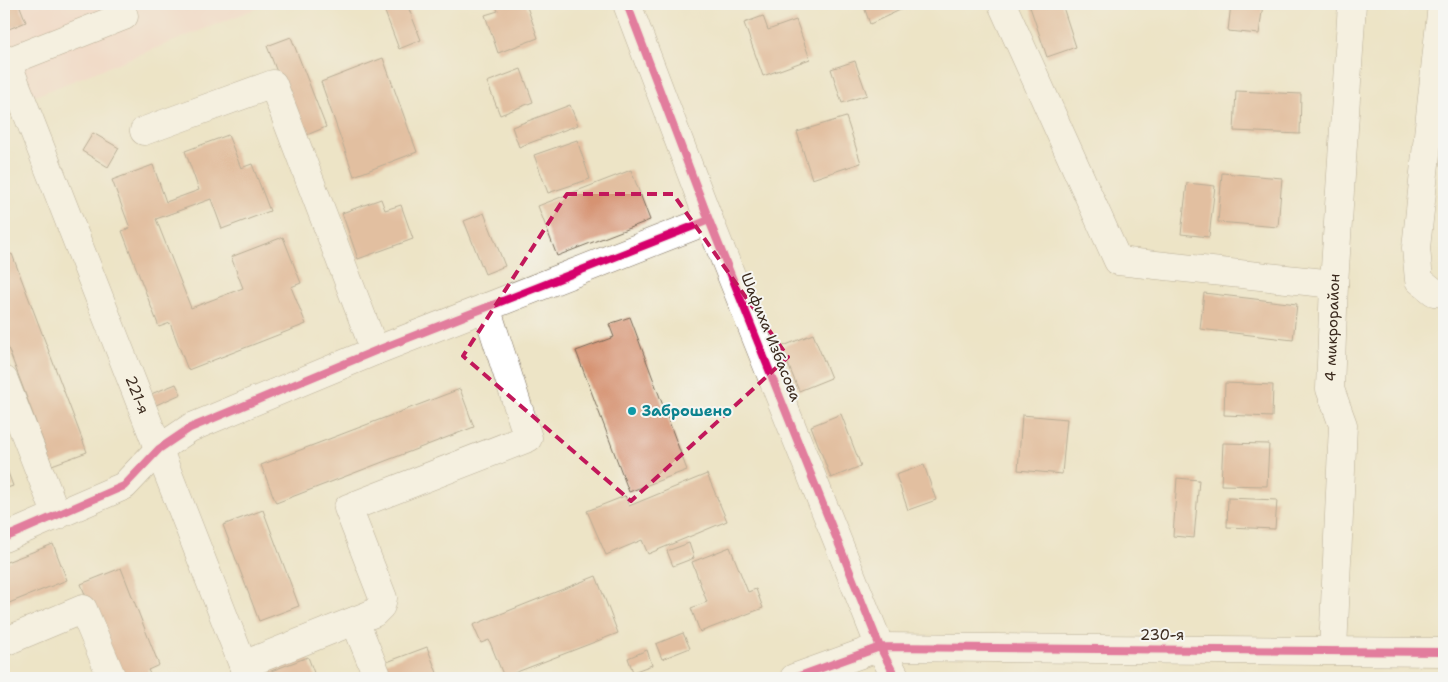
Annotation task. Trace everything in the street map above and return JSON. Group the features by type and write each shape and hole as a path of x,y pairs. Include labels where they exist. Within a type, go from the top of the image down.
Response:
{"street":[{"name":"221-я","path":"119,4 124,16 7,62 245,672"},
{"name":"Шафиха Избасова","path":"627,4 709,220 880,647 896,678"},
{"path":"1002,4 1118,261 1334,284"},
{"name":"4 микрорайон","path":"1333,650 1343,425 1330,389 1334,284 1352,4"},
{"path":"1439,292 1419,280 1416,248 1442,4"},
{"path":"144,132 273,84 375,351"},
{"path":"4,538 124,486 159,449 190,428 375,351 709,220"},
{"path":"245,672 374,613 381,606 383,598 348,508 528,438 486,307"},
{"path":"4,380 57,516"},
{"path":"4,642 83,609 112,678"},
{"path":"355,621 378,678"},
{"path":"794,678 880,647"},
{"name":"230-я","path":"880,647 1444,652"}],"highlighted area":[{"path":"567,194 673,194 788,357 631,501 463,356"}],"shaded area":[{"path":"4,4 258,4 260,7 4,108"}],"building":[{"path":"4,4 19,4 26,22 4,31"},
{"path":"382,4 407,4 421,40 399,49"},
{"path":"495,4 526,4 538,38 498,53 485,15 498,11"},
{"path":"863,4 913,4 870,24"},
{"path":"1029,4 1062,4 1076,47 1047,57"},
{"path":"1231,4 1263,4 1259,34 1228,31"},
{"path":"763,16 768,30 796,20 810,59 763,76 744,23"},
{"path":"291,37 326,127 302,137 267,46"},
{"path":"383,58 417,152 354,176 321,82"},
{"path":"855,61 867,95 842,103 831,69"},
{"path":"521,69 533,102 500,115 487,82"},
{"path":"1236,91 1301,94 1300,134 1234,131"},
{"path":"570,105 578,125 519,147 512,127"},
{"path":"846,117 861,163 812,179 797,132"},
{"path":"93,133 119,148 108,167 82,151"},
{"path":"228,135 241,168 252,164 270,211 222,229 211,199 156,219 191,308 243,288 231,257 283,237 301,283 291,287 306,324 188,370 170,323 159,327 122,231 130,228 112,180 153,165 166,202 199,190 185,151"},
{"path":"577,140 590,179 548,193 534,155"},
{"path":"631,170 650,220 557,256 538,206"},
{"path":"1222,173 1282,178 1278,227 1218,222"},
{"path":"1187,183 1215,186 1209,237 1181,234"},
{"path":"381,199 385,210 401,205 413,239 358,259 342,213"},
{"path":"484,213 505,266 485,274 464,221"},
{"path":"12,254 87,452 52,465 4,337 4,257"},
{"path":"1204,293 1297,304 1293,340 1200,329"},
{"name":"Заброшено","path":"630,317 687,470 629,492 576,351 614,337 609,324"},
{"path":"813,334 831,378 799,391 781,347"},
{"path":"1225,383 1273,385 1272,417 1224,415"},
{"path":"176,384 181,394 156,405 151,394"},
{"path":"460,389 474,427 276,503 261,465"},
{"path":"841,414 861,466 831,478 811,426"},
{"path":"1022,415 1067,419 1062,474 1018,470"},
{"path":"1223,443 1269,444 1267,486 1221,485"},
{"path":"924,465 936,500 908,510 896,475"},
{"path":"6,467 13,486 4,489 4,468"},
{"path":"707,474 727,521 648,554 642,540 606,555 587,511 625,496 629,506"},
{"path":"1177,478 1199,480 1194,538 1173,536"},
{"path":"1228,498 1277,500 1275,529 1227,527"},
{"path":"263,510 299,606 259,621 223,525"},
{"path":"689,543 694,558 673,566 667,551"},
{"path":"53,544 67,580 4,605 4,563"},
{"path":"730,547 748,592 756,589 763,608 700,632 691,608 707,602 692,562"},
{"path":"121,568 159,665 148,670 152,678 117,678 81,584"},
{"path":"596,576 618,633 504,677 489,640 481,643 473,625"},
{"path":"683,633 690,648 662,659 656,644"},
{"path":"427,647 439,678 384,678 379,665"},
{"path":"647,650 652,665 633,672 628,658"},
{"path":"308,657 316,678 253,678"}],"cycle path":[{"path":"627,4 709,220 880,647 896,678"},
{"path":"4,538 124,486 159,449 190,428 375,351 709,220"},
{"path":"794,678 880,647 1444,652"}],"place":[{"name":"Заброшено","path":"632,411"}]}
